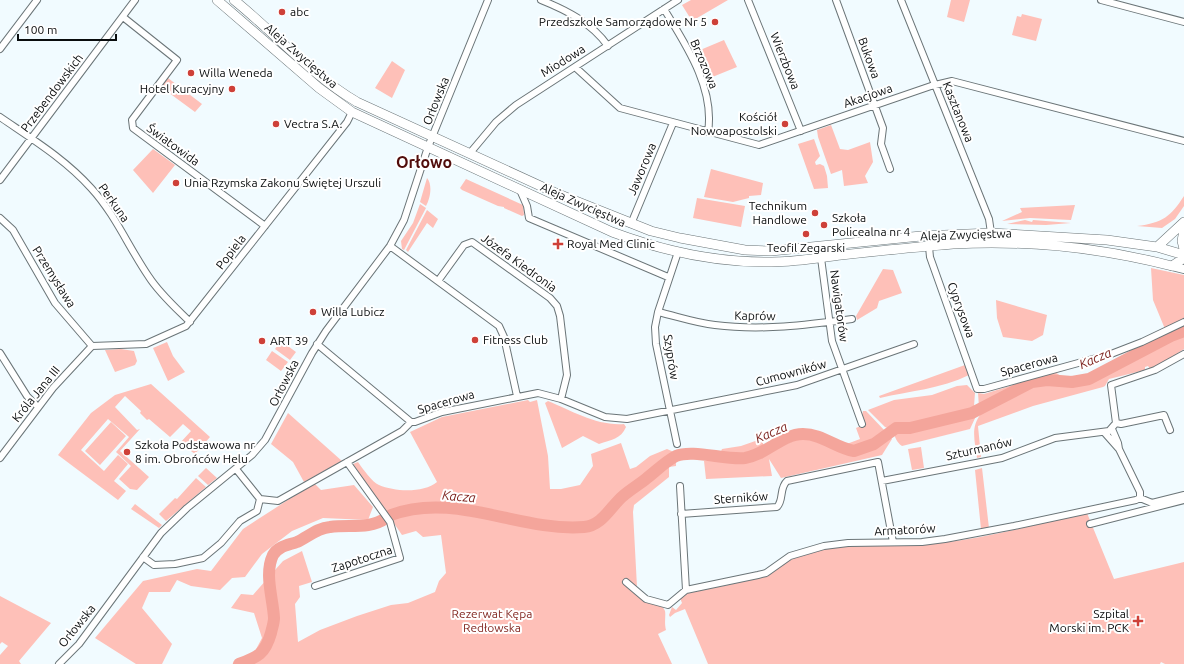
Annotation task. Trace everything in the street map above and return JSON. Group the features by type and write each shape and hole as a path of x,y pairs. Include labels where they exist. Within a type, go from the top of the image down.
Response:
{"main road":[{"name":"Aleja Zwycięstwa","path":"217,0 319,88 352,112 612,232 652,246 703,257 740,261 777,262 929,247 976,244 1056,247 1113,253 1184,269"},
{"name":"Aleja Zwycięstwa","path":"234,0 335,88 357,102 558,194 651,231 744,250 771,251 921,236 991,233 1089,238 1157,247 1184,255"},
{"path":"1157,247 1184,222"},
{"path":"1184,230 1182,241 1184,249"},
{"path":"1172,266 1184,258"}],"street":[{"path":"0,49 37,0"},
{"name":"Przebendowskich","path":"0,180 135,0"},
{"name":"Orłowska","path":"59,664 79,644 161,534 177,517 252,455 265,440 317,344 390,246 404,220 428,147 488,0"},
{"path":"541,0 584,22 608,46"},
{"name":"Miodowa","path":"470,153 502,116 529,95 678,0"},
{"name":"Wierzbowa","path":"748,0 801,131"},
{"name":"Bukowa","path":"836,0 883,128 881,144 890,169"},
{"name":"Kasztanowa","path":"900,0 989,219 991,233"},
{"path":"1101,0 1184,22"},
{"name":"Brzozowa","path":"664,9 688,49 699,73 709,107 708,132"},
{"name":"Światowida","path":"123,17 177,60 132,120 133,128 265,226"},
{"name":"Akacjowa","path":"575,67 620,108 759,145 946,82 957,82 1184,141"},
{"name":"Popiela","path":"92,346 146,344 182,328 190,322 347,122 352,112"},
{"name":"Perkuna","path":"0,117 32,138 66,165 91,188 110,212 149,278 190,322"},
{"name":"Jaworowa","path":"631,224 673,123"},
{"path":"520,190 527,206 529,218 668,278"},
{"name":"Przemysława","path":"0,218 12,230 55,303 92,346"},
{"name":"Józefa Kiedronia","path":"438,281 464,245 472,242 550,298 559,312 567,375 561,399"},
{"path":"390,246 499,326 504,337 517,396"},
{"name":"Cyprysowa","path":"929,247 930,257 974,380"},
{"name":"Szyprów","path":"677,444 656,344 655,327 668,278 678,252"},
{"name":"Nawigatorów","path":"821,258 832,341 862,424"},
{"name":"Kaprów","path":"658,312 713,325 746,327 782,327 852,319"},
{"name":"Spacerowa","path":"974,380 977,389 984,389 1082,362 1125,349 1184,322"},
{"path":"317,344 411,422"},
{"name":"Cumowników","path":"670,411 797,385 914,344"},
{"name":"Króla Jana III","path":"0,458 64,374 92,346"},
{"path":"0,353 27,396 38,407"},
{"path":"1119,449 1118,442 1112,429 1116,423 1111,385 1115,382 1155,370 1184,354"},
{"name":"Spacerowa","path":"260,499 274,501 281,499 402,431 411,422 415,422 442,412 538,393 561,399 605,417 617,419 670,411"},
{"path":"1116,423 1121,424 1164,415 1170,430"},
{"name":"Szturmanów","path":"882,481 1002,458 1055,438 1104,432 1112,429"},
{"path":"1104,432 1119,449 1140,492 1140,498 1148,502 1152,502 1184,495"},
{"name":"Zapotoczna","path":"315,586 400,558 390,522 347,462"},
{"name":"Sterników","path":"681,514 777,507 780,503 781,489 787,481 878,462 882,481"},
{"path":"143,557 154,565 175,564 203,558 221,543 240,521 257,511 260,499 236,469"},
{"path":"882,481 893,542"},
{"path":"626,582 646,599 668,605 686,590 680,486"},
{"name":"Armatorów","path":"686,590 766,573 790,556 824,546 848,543 922,542 945,539 1130,502 1140,498"},
{"path":"1090,524 1184,500"},
{"path":"1130,502 1134,513"}],"green space":[{"path":"691,0 728,0 692,21 682,5"},
{"path":"951,0 970,0 964,22 947,17"},
{"path":"1022,14 1042,19 1036,41 1012,35 1017,16 1021,17"},
{"path":"724,40 737,67 705,80 693,53"},
{"path":"392,61 405,70 392,98 375,88"},
{"path":"168,78 202,104 195,112 161,87"},
{"path":"831,125 840,149 848,150 870,142 873,162 865,176 868,183 844,186 842,170 831,174 817,130"},
{"path":"814,139 820,156 815,162 816,165 820,164 824,166 828,188 814,189 798,144"},
{"path":"153,149 175,165 153,193 133,170"},
{"path":"711,169 763,183 761,195 749,196 749,198 733,202 704,197"},
{"path":"427,178 430,184 430,192 429,200 426,206 420,202"},
{"path":"466,179 523,205 524,215 522,216 462,190 460,188"},
{"path":"1184,196 1184,206 1175,219 1162,228 1137,226 1153,223 1165,217 1175,209"},
{"path":"697,198 745,206 741,227 693,218"},
{"path":"420,204 426,208 404,250 402,249 401,241 413,223"},
{"path":"1075,205 1071,220 1030,218 1002,221 1022,212 1020,208"},
{"path":"427,210 438,219 433,228 427,223 408,252 406,250"},
{"path":"1025,220 1032,222 1033,220 1071,223 1046,225 1007,224"},
{"path":"1151,268 1184,275 1184,320 1165,329 1153,300"},
{"path":"883,269 893,270 902,293 879,301 877,308 857,320 856,316"},
{"path":"996,300 1047,315 1043,335 1032,341 1003,337 997,318"},
{"path":"1184,327 1184,349 1166,361 1150,369 1148,366 1145,367 1145,370 1109,379 1103,387 1033,406 978,426 981,457 977,458 974,429 975,424 981,414 980,411 1027,386 1042,382 1072,386 1095,379 1112,368 1111,365 1117,360 1141,350"},
{"path":"281,341 296,352 290,360 275,349"},
{"path":"167,342 173,356 185,372 168,381 153,348"},
{"path":"121,349 134,351 137,361 135,365 115,372 105,350"},
{"path":"272,351 288,362 281,371 266,360"},
{"path":"965,365 969,375 947,384 880,398 879,396"},
{"path":"1055,372 1065,379 1047,378 1032,381 979,407 978,393 984,394"},
{"path":"151,384 210,437 195,454 180,443 191,431 183,424 170,437 149,419 147,420 140,413 141,411 125,396 115,407 137,430 140,429 120,451 149,477 137,490 130,489 119,479 131,466 116,452 129,437 108,419 81,450 104,471 118,455 128,464 114,481 126,491 118,500 58,455 91,413 115,395"},
{"path":"967,385 975,393 974,406 976,409 952,416 890,429 885,427 868,410 894,400 932,395 957,386"},
{"name":"Rezerwat Kępa Redłowska","path":"528,400 530,402 537,400 548,456 550,489 561,489 580,485 593,466 591,454 621,443 630,469 636,467 650,456 667,449 676,453 676,466 669,467 669,477 634,505 633,512 637,587 633,591 656,602 665,611 666,630 658,634 672,664 232,664 253,655 262,638 254,613 231,608 241,594 253,595 283,561 302,551 312,582 299,586 300,597 295,604 298,642 320,630 357,616 391,605 408,603 435,592 439,581 446,573 441,535 423,537 416,531 402,535 353,464 358,462 373,481 379,485 393,489 417,490 431,486 437,482 410,432 442,417"},
{"path":"548,401 594,420 604,423 624,424 626,427 618,437 599,444 583,436 562,448 545,403"},
{"path":"863,411 866,411 886,432 868,445 857,448 846,447 844,445 860,439 856,428 865,424 862,415"},
{"path":"288,413 342,461 304,482 293,462 271,444"},
{"path":"977,414 970,429 902,446 892,432 897,429 908,430"},
{"path":"111,422 126,436 100,465 85,451"},
{"path":"888,434 892,439 882,455 781,478 769,459 772,476 706,479 704,461 717,461 722,449 741,446 761,439 767,452 801,438 809,438 848,453 876,445"},
{"path":"921,447 924,468 912,470 908,449"},
{"path":"206,468 217,478 208,485 198,476"},
{"path":"982,468 989,528 981,529 975,470"},
{"path":"196,478 206,487 166,521 159,514 175,498 177,499"},
{"path":"314,483 321,490 354,485 373,507 368,520 323,518 292,531 262,554 245,577 232,578 220,590 191,586 177,580 170,592 149,592 142,608 172,644 162,664 136,664 95,638 143,581 197,569 211,571 243,529"},
{"path":"135,504 162,525 159,528 131,509"},
{"path":"1087,513 1114,579 1184,562 1184,664 1165,664 1161,662 1160,664 708,664 685,609 670,617 669,615 672,607 676,610 682,603 680,598 684,594 761,578 798,556 821,549 872,544 923,544 958,541"},
{"path":"0,596 51,623 19,661 21,664 0,664 0,655 8,646 2,642 0,644"}],"waterway":[{"name":"Kacza","path":"391,515 415,509 439,507 487,514 535,524 560,527 590,526 606,515 626,493 676,456 683,454 700,454 728,458 745,458 760,453 788,437 803,434 816,436 854,451 874,444 896,428 910,428 972,413 1032,382 1047,380 1072,382 1089,379 1171,336 1184,331"},
{"name":"Kacza","path":"239,664 260,654 269,640 274,618 269,570 270,562 275,552 321,529 337,526 359,526 373,524 386,518"}],"place":[{"name":"abc","path":"282,12"},
{"name":"Przedszkole Samorządowe Nr 5","path":"715,22"},
{"name":"Willa Weneda","path":"191,73"},
{"name":"Hotel Kuracyjny","path":"232,89"},
{"name":"Vectra S.A.","path":"276,124"},
{"name":"Kościół Nowoapostolski","path":"785,124"},
{"name":"Unia Rzymska Zakonu Świętej Urszuli","path":"176,183"},
{"name":"Technikum Handlowe","path":"815,213"},
{"name":"Szkoła Policealna nr 4","path":"824,225"},
{"name":"Teofil Zegarski","path":"806,234"},
{"name":"Royal Med Clinic","path":"558,244"},
{"name":"Willa Lubicz","path":"313,312"},
{"name":"Fitness Club","path":"475,340"},
{"name":"ART 39","path":"262,341"},
{"name":"Szkoła Podstawowa nr 8 im. Obrońców Helu","path":"127,452"},
{"name":"Szpital Morski im. PCK","path":"1138,621"}],"district":[{"name":"Orłowo","path":"424,162"}]}
